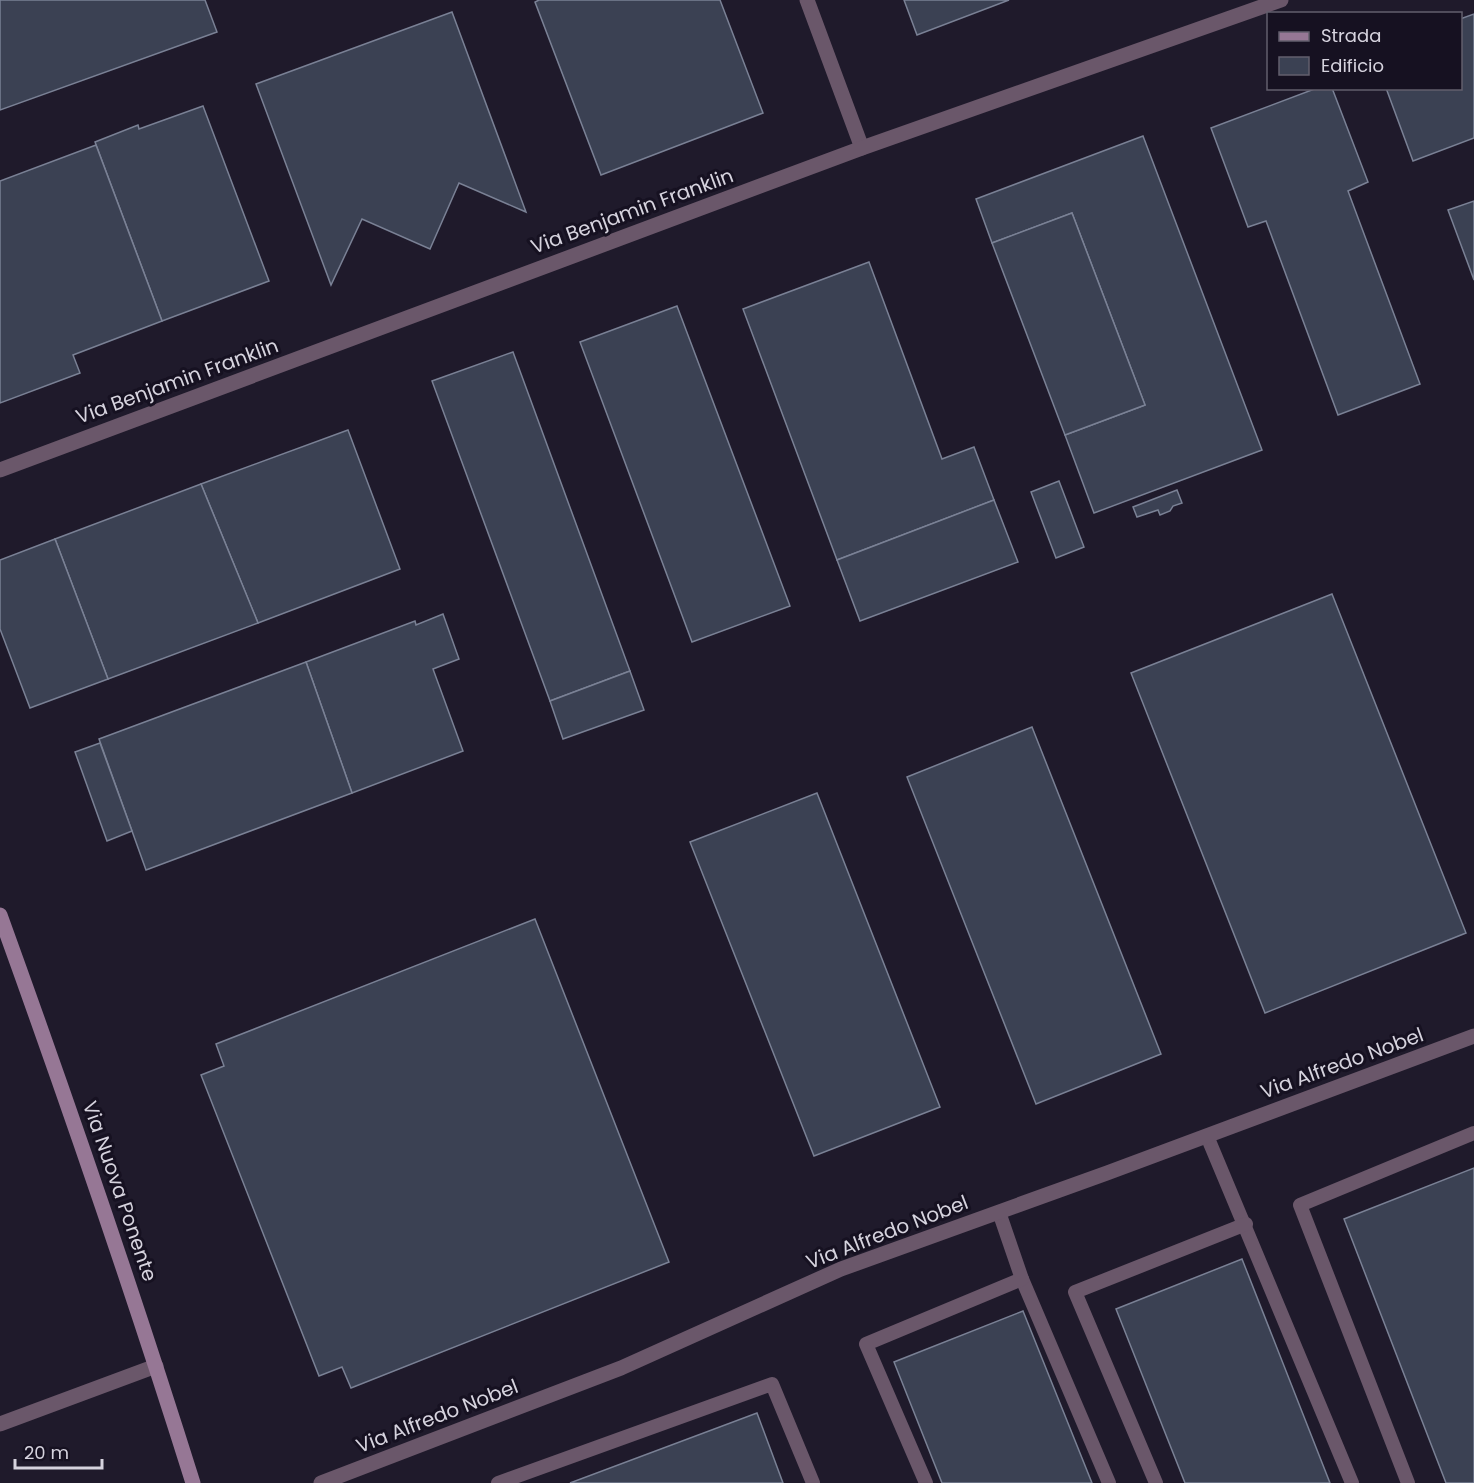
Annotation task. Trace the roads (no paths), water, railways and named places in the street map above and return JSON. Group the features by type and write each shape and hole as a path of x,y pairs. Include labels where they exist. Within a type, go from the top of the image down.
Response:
{"street":[{"path":"807,0 862,148"},
{"name":"Via Benjamin Franklin","path":"0,470 862,148 1281,0"},
{"name":"Via Nuova Ponente","path":"0,915 69,1107 193,1483"},
{"name":"Via Alfredo Nobel","path":"321,1483 621,1368 841,1269 1474,1036"},
{"path":"0,1424 156,1366"}],"lane":[{"path":"1408,1483 1300,1205 1474,1133"},
{"path":"1207,1136 1246,1224 1352,1483"},
{"path":"999,1212 1022,1279 1110,1483"},
{"path":"1156,1483 1074,1292 1246,1224"},
{"path":"926,1483 866,1344 1022,1279"},
{"path":"498,1483 772,1383 813,1483"}]}
